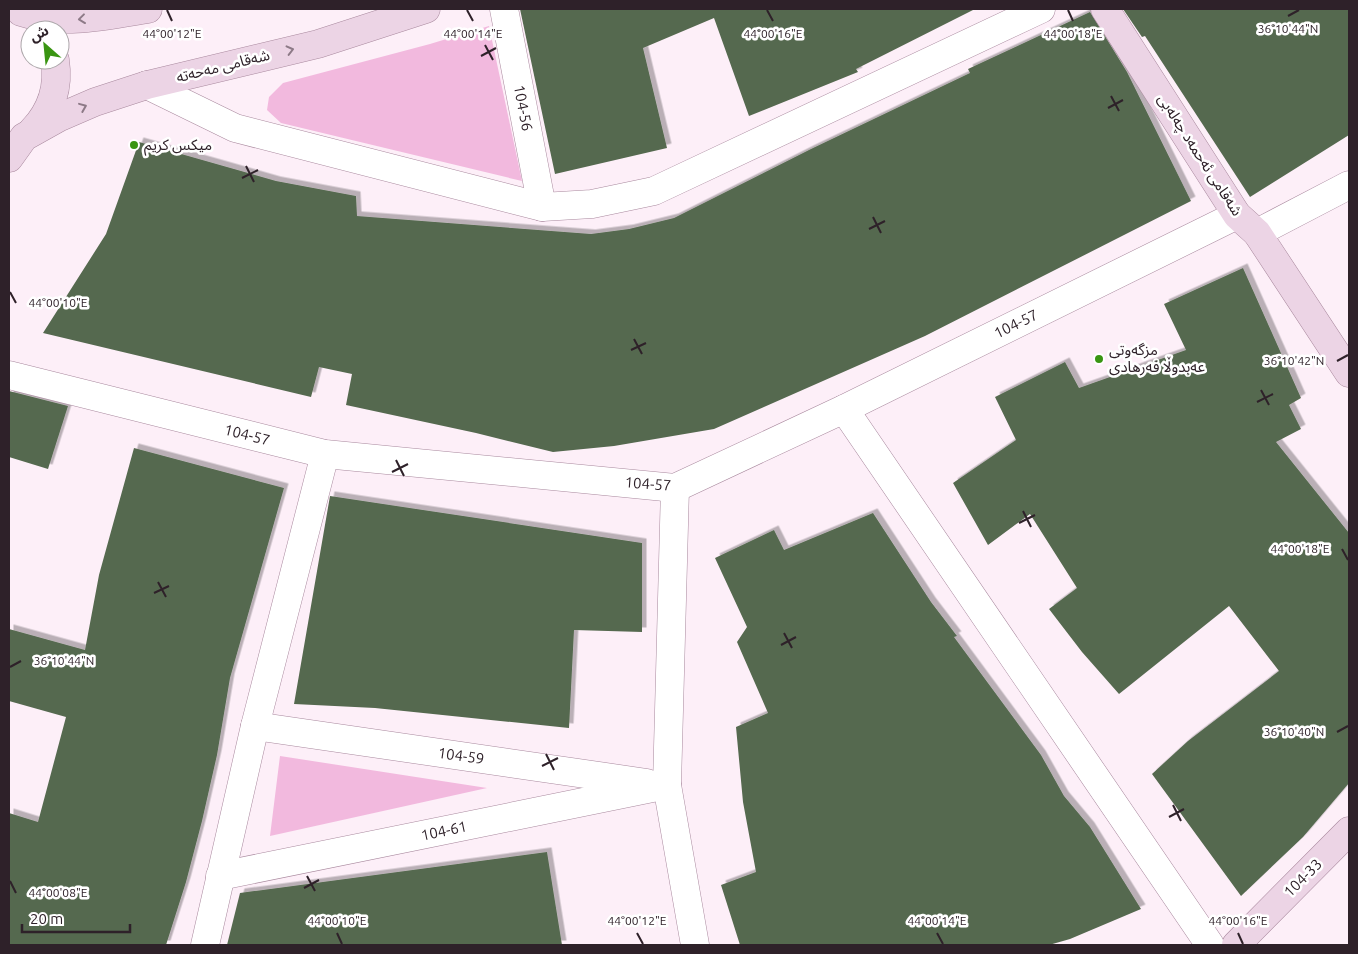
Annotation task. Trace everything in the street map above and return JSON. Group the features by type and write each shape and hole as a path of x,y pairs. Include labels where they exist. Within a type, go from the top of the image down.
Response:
{"main road":[{"path":"70,20 148,9"},
{"name":"شەقامی مەحەتە","path":"14,146 76,109 147,85 318,44 426,9"},
{"name":"شەقامی ئەحمەد چەلەبی","path":"1105,9 1236,215 1257,233 1349,373"},
{"path":"18,10 44,20"},
{"path":"14,146 42,120 53,97 56,70"},
{"name":"104-33","path":"1236,945 1349,831"}],"street":[{"name":"104-56","path":"504,9 542,207"},
{"path":"147,85 235,128 542,207 592,204 654,191 1041,9"},
{"path":"1257,233 1349,185"},
{"name":"104-57","path":"9,375 325,454 675,488 844,409 1236,215"},
{"path":"844,409 1210,945"},
{"path":"205,945 255,726 325,454"},
{"path":"675,488 667,785 695,945"},
{"name":"104-59","path":"255,726 667,785"},
{"name":"104-61","path":"220,876 667,785"}],"shaded area":[{"path":"489,26 522,181 281,123 267,110 269,97 283,83 430,44"},
{"path":"280,756 487,788 270,836"}],"building":[{"path":"520,9 975,9 856,69 858,72 749,116 714,18 643,48 667,148 555,174"},
{"path":"1123,9 1349,9 1349,135 1250,197 1145,36 1142,37"},
{"path":"1090,12 1127,72 1191,201 925,336 714,429 614,446 553,452 346,405 352,374 319,367 311,397 43,333 106,234 139,142 276,181 356,196 357,216 591,234 629,229 674,218 811,149 970,73 968,69"},
{"path":"1243,268 1301,398 1289,405 1301,429 1276,442 1349,533 1349,783 1303,837 1241,896 1152,774 1188,741 1279,671 1229,606 1119,694 1082,652 1049,609 1077,588 1030,514 988,545 953,483 1016,440 995,397 1065,362 1079,388 1186,350 1164,304"},
{"path":"9,391 68,406 48,469 9,457"},
{"path":"134,448 284,488 230,678 217,755 202,821 186,882 166,945 9,945 9,813 38,822 66,717 9,701 9,629 85,650 99,575"},
{"path":"330,496 642,543 642,632 574,630 569,728 375,708 294,704"},
{"path":"873,513 931,602 957,636 954,637 1041,755 1064,796 1090,827 1141,909 1070,939 1049,945 740,945 721,885 756,872 743,802 736,727 768,713 737,642 747,627 715,558 774,530 784,550"},
{"path":"547,852 562,945 227,945 240,893"}],"place":[{"name":"ميكس كريم","path":"134,145"},
{"name":"مزگەوتی عەبدوڵا فەرهادی","path":"1099,359"}]}
